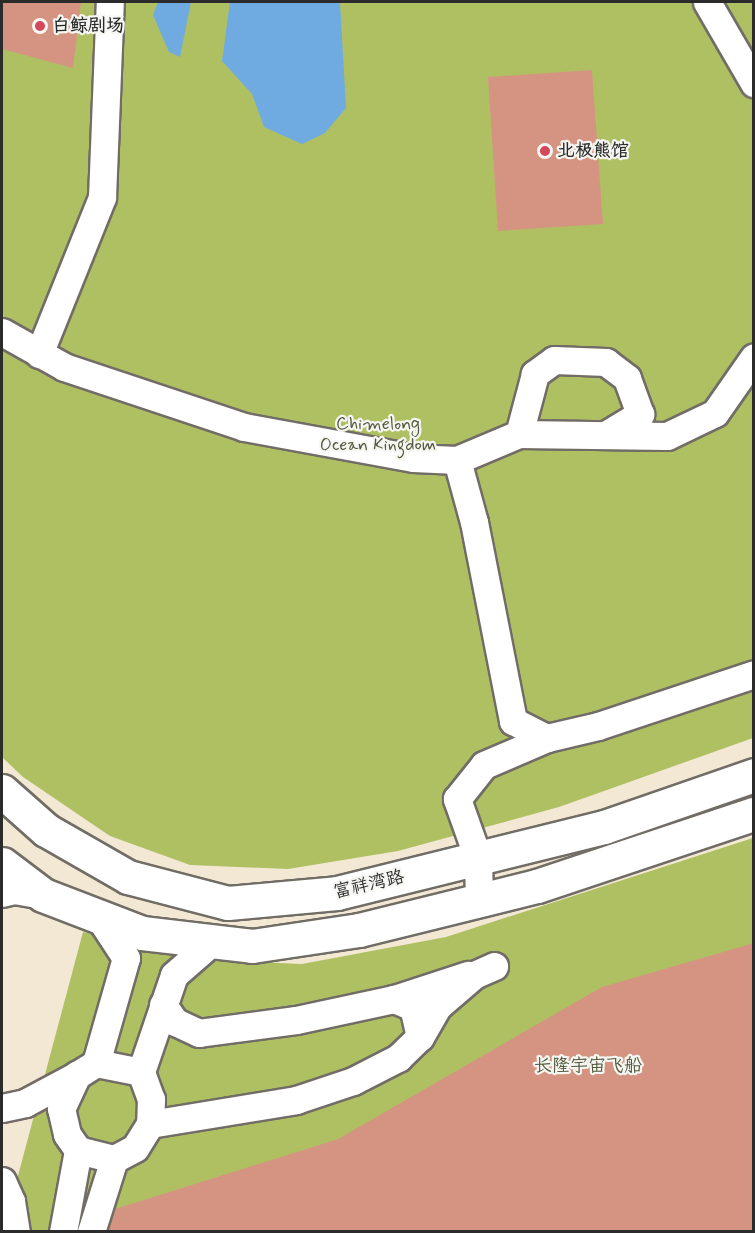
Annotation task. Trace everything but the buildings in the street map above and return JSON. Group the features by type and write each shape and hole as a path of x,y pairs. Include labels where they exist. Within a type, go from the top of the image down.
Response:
{"main road":[{"name":"富祥湾路","path":"2,790 46,830 128,877 228,903 337,893 604,827 753,775"},
{"path":"2,864 43,895 142,933 252,946 359,930 537,886 753,814"}],"street":[{"path":"39,354 102,197 110,2"},
{"path":"707,2 753,83"},
{"path":"2,332 64,367 244,427 413,458 457,459 519,434 667,436 715,413 753,357"},
{"path":"519,434 535,374 554,360 606,362 627,378 640,414 607,434"},
{"path":"457,459 474,522 513,721 547,738"},
{"path":"479,900 478,858 458,799 484,765 547,738 598,726 753,674"},
{"path":"2,893 14,890 43,895"},
{"path":"99,917 126,958 87,1069 61,1109 67,1134 78,1150 114,1159 135,1148 150,1124 151,1099 141,1072 174,975 213,941"},
{"path":"150,1124 308,1096 353,1081 398,1058 420,1037 438,1006 474,975 494,966 394,999 296,1020 199,1033 175,1022 163,1005"},
{"path":"394,999 413,1007 420,1037"},
{"path":"13,1106 87,1069 141,1072"},
{"path":"13,1106 61,1109"},
{"path":"63,1232 78,1150"},
{"path":"90,1232 114,1159"},
{"path":"2,1181 11,1201 16,1232"}],"green space":[{"name":"Chimelong Ocean Kingdom","path":"2,2 753,2 753,738 559,807 398,851 288,869 190,865 110,836 23,777 2,757"},
{"name":"长隆宇宙飞船","path":"753,838 753,1231 3,1232 83,932 202,960 302,964 446,937"}],"water":[{"path":"158,2 191,2 180,57 169,52 153,15"},
{"path":"230,2 340,2 346,108 325,133 302,144 264,127 252,94 222,61"}],"place":[{"name":"白鲸剧场","path":"40,26"},
{"name":"北极熊馆","path":"545,151"}]}
